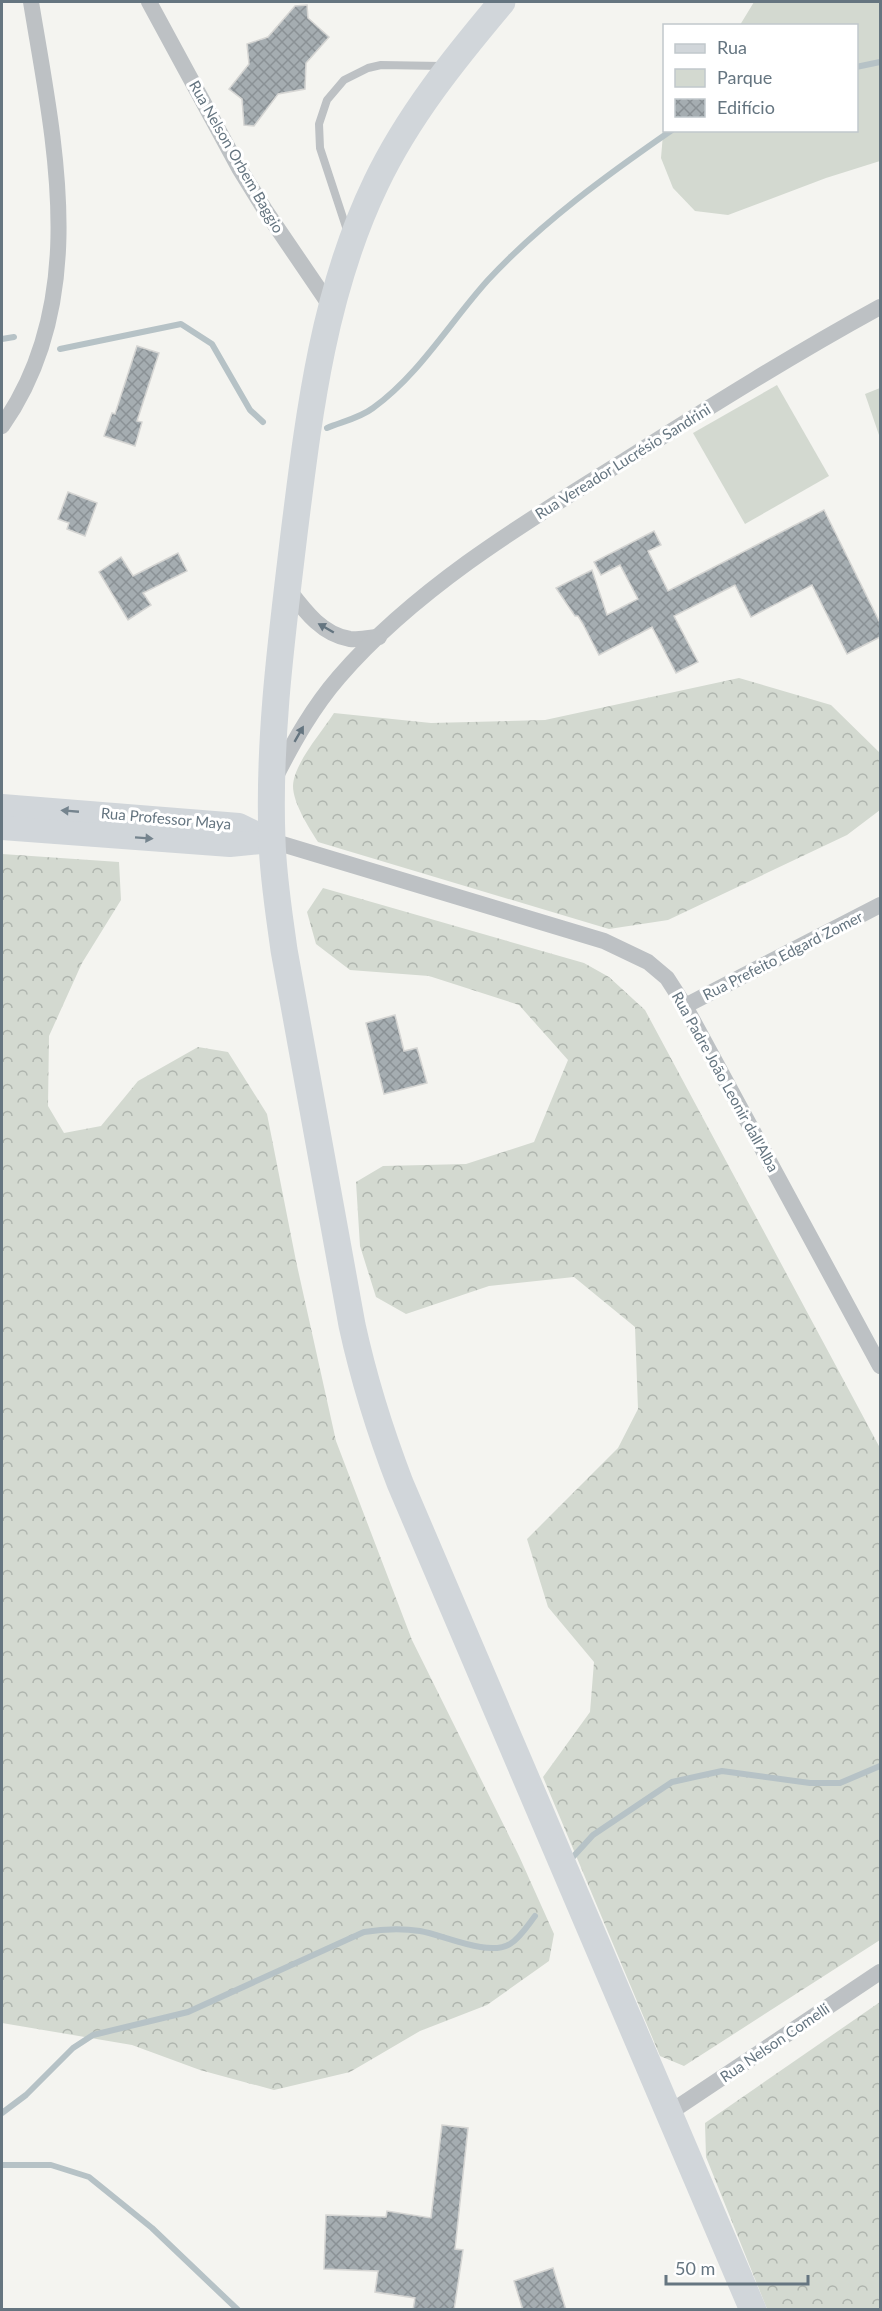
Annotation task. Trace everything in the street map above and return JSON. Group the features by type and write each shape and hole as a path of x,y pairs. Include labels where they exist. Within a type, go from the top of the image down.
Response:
{"main road":[{"path":"502,2 447,66 376,181 351,242 331,307 308,420 277,689 272,786 272,841 277,900 288,973 352,1325 362,1372 376,1418 400,1483 753,2310"},
{"name":"Rua Professor Maya","path":"2,806 239,825 272,841"},
{"name":"Rua Professor Maya","path":"2,828 230,845 272,841"}],"street":[{"path":"2,426 22,391 39,353 55,287 58,247 59,194 56,154 31,2"},
{"name":"Rua Nelson Orbem Baggio","path":"149,2 239,168 331,307"},
{"name":"Rua Vereador Lucrésio Sandrini","path":"272,786 298,734 340,676 379,637 431,591 519,527 770,369 880,307"},
{"path":"288,590 311,619 329,631 350,639 379,637"},
{"name":"Rua Padre João Leonir dall'Alba","path":"272,841 604,941 648,962 667,978 685,1006 880,1366"},
{"name":"Rua Prefeito Edgard Zomer","path":"685,1006 880,905"},
{"name":"Rua Nelson Comelli","path":"669,2113 880,1972"}],"lane":[{"path":"351,242 320,142 319,124 327,100 344,80 368,68 381,65 447,66"}],"green space":[{"path":"754,2 880,2 880,161 826,178 728,215 695,211 673,188 661,158 663,132 858,132 858,24 741,24"},
{"path":"777,385 829,476 745,524 693,433"},
{"path":"880,388 880,438 865,394"},
{"path":"739,678 831,705 880,753 880,810 847,835 668,920 609,929 318,842 302,815 294,793 293,786 298,768 334,713 431,723 545,720"},
{"path":"2,854 119,862 121,900 82,963 49,1036 48,1106 64,1133 101,1126 138,1081 198,1047 228,1052 267,1114 296,1261 336,1441 412,1640 519,1856 554,1934 549,1961 487,2005 420,2031 350,2072 274,2090 200,2070 132,2045 2,2023"},
{"path":"323,888 584,963 609,977 645,1010 880,1448 880,1940 684,2066 660,2056 543,1777 590,1712 594,1662 548,1607 527,1539 618,1448 638,1409 635,1327 574,1277 489,1286 406,1314 376,1297 360,1246 356,1182 383,1166 466,1164 534,1142 568,1060 519,1005 429,976 350,970 316,944 307,912"},
{"path":"880,2002 880,2309 767,2309 706,2157 705,2123"}],"building":[{"path":"307,5 308,18 329,37 306,63 305,89 278,94 254,126 244,125 242,99 229,89 249,64 247,44 268,37 295,6"},
{"path":"137,346 159,353 137,421 142,422 135,446 104,436 112,413 115,414"},
{"path":"68,492 97,503 85,536 67,529 69,523 58,519"},
{"path":"824,510 880,623 880,637 847,654 812,585 751,617 735,585 674,616 698,662 676,673 652,627 599,655 578,616 575,616 556,588 592,570 607,615 638,599 620,565 601,575 594,562 654,531 661,545 648,551 668,591"},
{"path":"178,553 187,571 143,593 151,605 128,620 99,572 121,557 133,576"},
{"path":"395,1015 404,1051 417,1048 427,1083 384,1094 366,1023"},
{"path":"442,2125 468,2128 455,2249 463,2250 454,2310 413,2310 415,2298 375,2292 378,2271 324,2269 326,2215 386,2217 387,2211 431,2218"},
{"path":"553,2268 566,2310 523,2310 514,2281"}],"waterway":[{"path":"858,67 880,62"},
{"path":"327,428 362,415 390,395 420,364 488,280 530,238 599,182 669,132"},
{"path":"60,349 181,324 212,344 250,410 263,422"},
{"path":"2,339 14,337"},
{"path":"572,1858 593,1835 672,1782 722,1771 810,1783 840,1783 880,1766"},
{"path":"2,2113 26,2095 73,2048 93,2035 188,2012 364,1932 392,1929 413,1930 478,1947 501,1947 517,1938 535,1916"},
{"path":"2,2165 51,2165 89,2177 152,2228 238,2310"}]}
